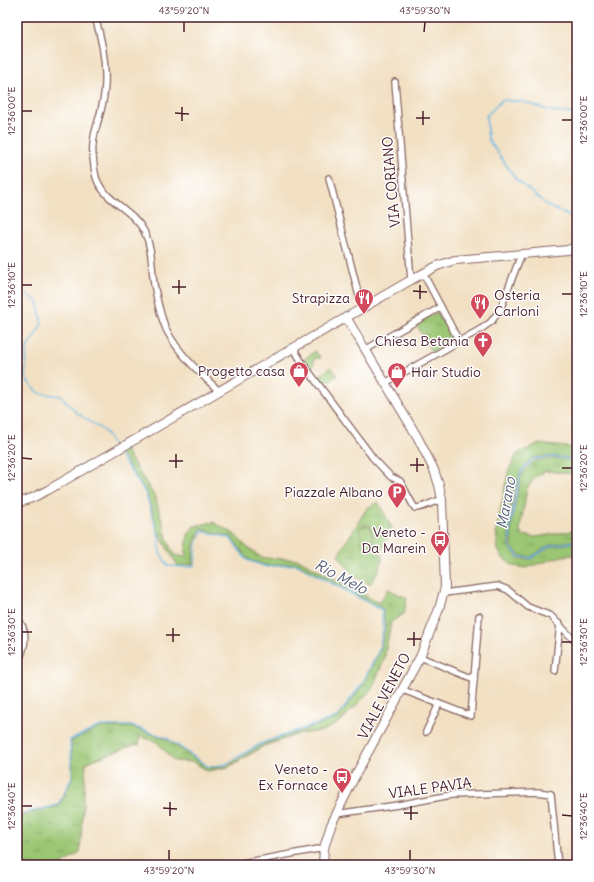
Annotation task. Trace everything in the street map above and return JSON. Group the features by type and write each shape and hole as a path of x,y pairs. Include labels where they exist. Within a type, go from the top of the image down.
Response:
{"main road":[{"path":"17,503 32,498 126,445 218,390 437,266 455,260 568,250 577,246"},
{"name":"VIALE VENETO","path":"323,865 324,848 336,814 420,657 445,587 442,500 436,475 422,445 346,317"}],"street":[{"path":"95,17 102,43 105,79 102,108 93,137 93,155 97,180 110,197 136,218 143,230 150,245 153,276 159,308 168,331 187,360 218,390"},
{"name":"VIA CORIANO","path":"395,82 411,280"},
{"path":"329,178 362,308"},
{"path":"385,383 481,329 496,316 521,255"},
{"path":"423,273 460,341"},
{"path":"365,350 441,307"},
{"path":"293,347 301,361 373,458 391,477 400,481 413,506 419,508 436,500 442,500"},
{"path":"444,593 498,586 502,587 508,590 528,607 551,616 573,638 577,640"},
{"path":"403,690 471,716 480,616"},
{"path":"17,618 25,631 25,644 17,664"},
{"path":"555,671 560,624"},
{"path":"420,657 474,679"},
{"path":"426,732 439,704"},
{"name":"VIALE PAVIA","path":"336,814 452,795 538,792 551,794 558,865"},
{"path":"231,865 324,848"}],"green space":[{"path":"437,312 453,341 432,353 416,324"},
{"path":"315,351 321,358 315,358 312,369 304,359"},
{"path":"331,367 337,375 324,385 318,377"},
{"path":"538,444 577,448 577,459 554,456 533,458 520,472 514,493 509,527 509,547 519,559 531,559 550,547 577,542 577,555 562,556 526,568 513,566 503,558 498,550 496,531 508,472 517,454"},
{"path":"124,448 155,497 170,547 175,555 185,557 188,535 194,526 213,522 233,533 247,547 262,558 298,559 379,603 388,589 407,598 404,614 391,622 384,660 372,689 340,722 323,731 299,734 264,746 229,767 208,771 193,762 174,761 157,742 140,736 139,745 134,745 86,763 80,852 62,865 17,865 17,816 59,806 73,777 71,741 101,727 131,727 166,739 208,768 227,766 263,744 338,718 363,684 380,650 385,629 383,609 297,563 267,566 248,559 231,537 201,529 194,545 193,564 178,566 160,536 146,492 119,451"},
{"path":"554,458 577,461 577,474 545,471 536,477 527,488 520,530 522,535 536,537 577,530 577,540 549,545 531,557 520,556 512,547 511,527 522,473 534,461"},
{"path":"378,502 392,528 381,552 382,560 377,574 370,584 355,577 338,555 367,508"},
{"path":"370,525 374,544 363,547 359,527"}],"waterway":[{"name":"Marano","path":"577,114 554,112 524,102 502,100 486,116 488,139 516,179 548,206 577,220"},
{"name":"Rio Melo","path":"17,287 38,302 42,324 27,348 25,378 38,393 61,396 77,413 104,431 115,448"},
{"name":"Rio Melo","path":"17,815 58,805 72,777 70,740 101,726 132,726 167,738 209,767 226,764 262,743 337,717 362,684 379,650 383,629 382,610 296,564 267,567 247,560 230,538 202,531 196,546 195,565 188,567 168,566 160,553 159,537 145,492 118,453"},
{"name":"Marano","path":"577,460 554,457 533,459 521,472 510,527 510,547 519,557 531,558 550,546 577,541"}],"place":[{"name":"Strapizza","path":"364,315"},
{"name":"Osteria Carloni","path":"480,320"},
{"name":"Chiesa Betania","path":"483,358"},
{"name":"Progetto casa","path":"299,388"},
{"name":"Hair Studio","path":"397,389"},
{"name":"Piazzale Albano","path":"397,509"},
{"name":"Veneto - Da Marein","path":"440,557"},
{"name":"Veneto - Ex Fornace","path":"342,794"}]}
